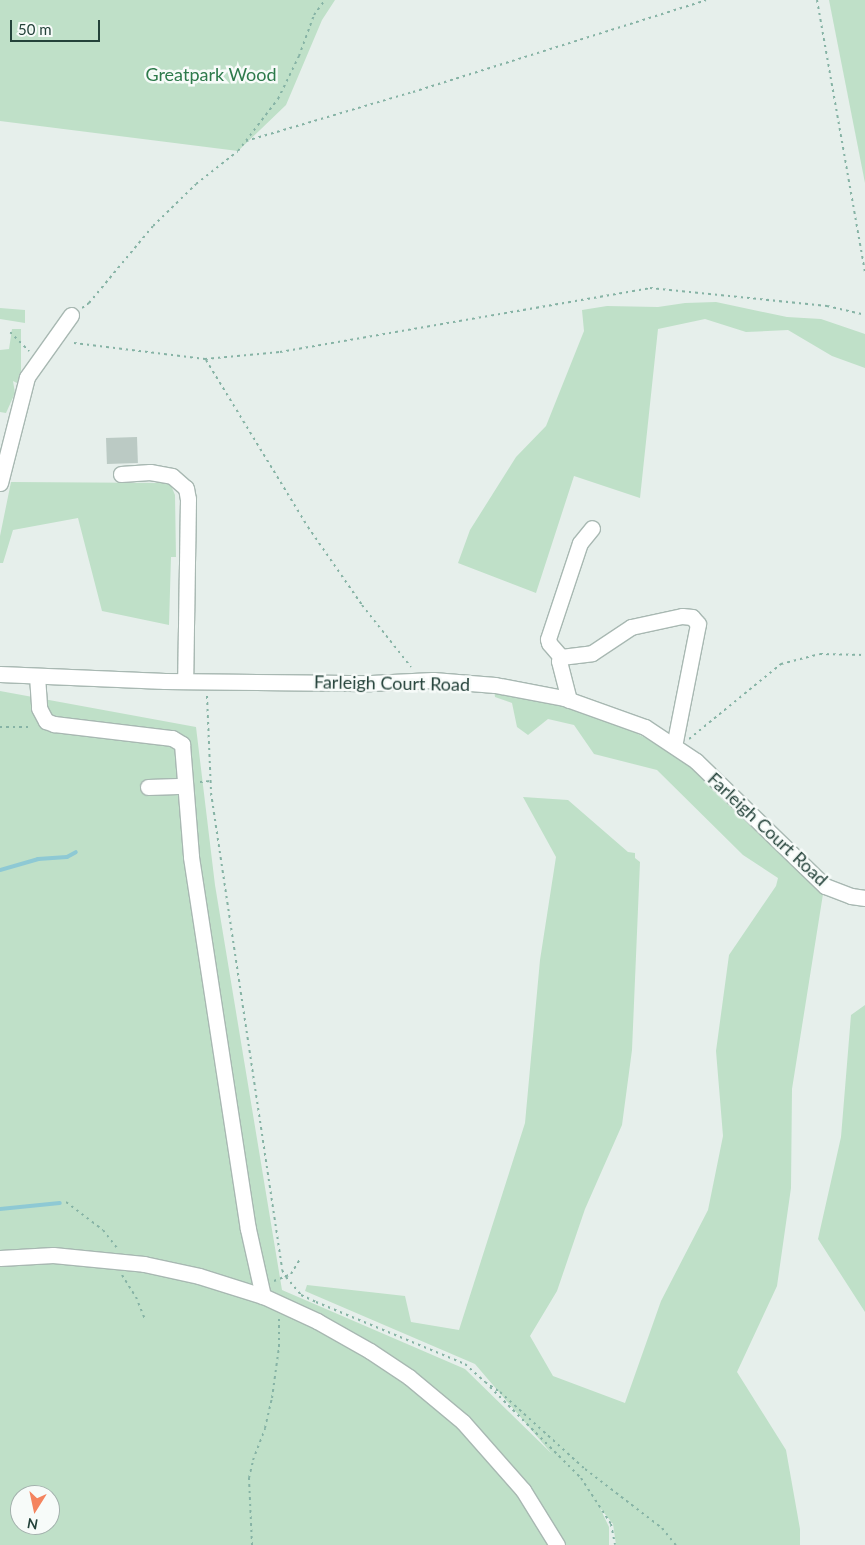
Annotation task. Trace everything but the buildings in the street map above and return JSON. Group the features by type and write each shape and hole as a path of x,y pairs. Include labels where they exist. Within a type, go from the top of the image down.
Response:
{"street":[{"path":"0,483 27,377 72,315"},
{"path":"121,474 150,472 172,476 186,488 188,499 185,680"},
{"path":"569,700 559,661 560,657 548,639 580,543 592,528"},
{"path":"560,657 592,653 631,627 682,616 696,620 698,624 676,747"},
{"name":"Farleigh Court Road","path":"0,674 206,681 371,683 422,681 495,685 569,700 645,727 696,760 825,886 851,896 865,898"},
{"path":"37,676 39,708 46,721 54,724 172,738 182,744 191,857 248,1230 261,1289"},
{"path":"148,787 185,786"},
{"path":"0,1258 53,1255 128,1261 261,1289 279,1303 370,1351 409,1377 463,1422 523,1490 557,1545"}],"path":[{"path":"72,315 89,303 153,226 196,184 238,151 278,99 300,56 314,15 325,0"},
{"path":"246,141 413,92 706,0"},
{"path":"817,0 865,273"},
{"path":"74,344 205,359 280,352 650,288 827,306 865,315"},
{"path":"10,332 39,358"},
{"path":"205,359 308,527 362,605 422,681"},
{"path":"676,747 781,664 820,654 865,655"},
{"path":"206,681 211,793 282,1270 301,1295 465,1364 581,1478 611,1524 615,1545"},
{"path":"0,727 28,728 46,721"},
{"path":"261,1289 291,1274 300,1259"},
{"path":"252,1545 249,1478 253,1460 266,1428 272,1398 279,1347 279,1303"},
{"path":"485,1382 500,1392 585,1469 662,1528 676,1545"}],"green space":[{"name":"Greatpark Wood","path":"0,0 335,0 322,20 286,105 238,151 0,121"},
{"path":"829,0 865,0 865,183"},
{"path":"716,302 787,317 821,319 865,334 865,368 832,356 788,330 746,332 705,319 658,329 640,498 574,476 536,593 458,563 470,530 516,457 546,426 584,331 582,310 607,306 658,307 685,303"},
{"path":"0,308 25,310 25,323 0,319"},
{"path":"12,329 21,329 21,371 17,383 13,381 15,393 6,413 0,412 0,350 9,349"},
{"path":"11,482 170,483 175,495 176,557 171,557 169,625 102,611 78,518 13,530 3,563 0,563 0,536"},
{"path":"494,689 559,702 611,720 661,746 699,770 785,852 823,894 792,1089 791,1188 777,1286 737,1372 786,1450 800,1529 800,1545 616,1545 613,1524 600,1508 609,1527 609,1545 0,1545 0,691 196,727 215,885 282,1290 465,1369 552,1454 475,1364 305,1291 307,1285 405,1296 411,1322 459,1330 525,1123 540,960 556,857 523,797 568,800 628,852 635,853 635,858 640,862 632,1050 622,1125 585,1209 557,1291 530,1336 553,1376 625,1403 661,1301 708,1210 723,1136 716,1051 729,955 776,886 778,878 743,855 657,770 594,754 574,725 548,719 528,735 517,727 512,703 495,697"},
{"path":"865,1005 865,1312 818,1239 841,1137 851,1015"}],"waterway":[{"path":"0,870 38,859 67,857 76,852"},
{"path":"0,1209 60,1203"}]}
